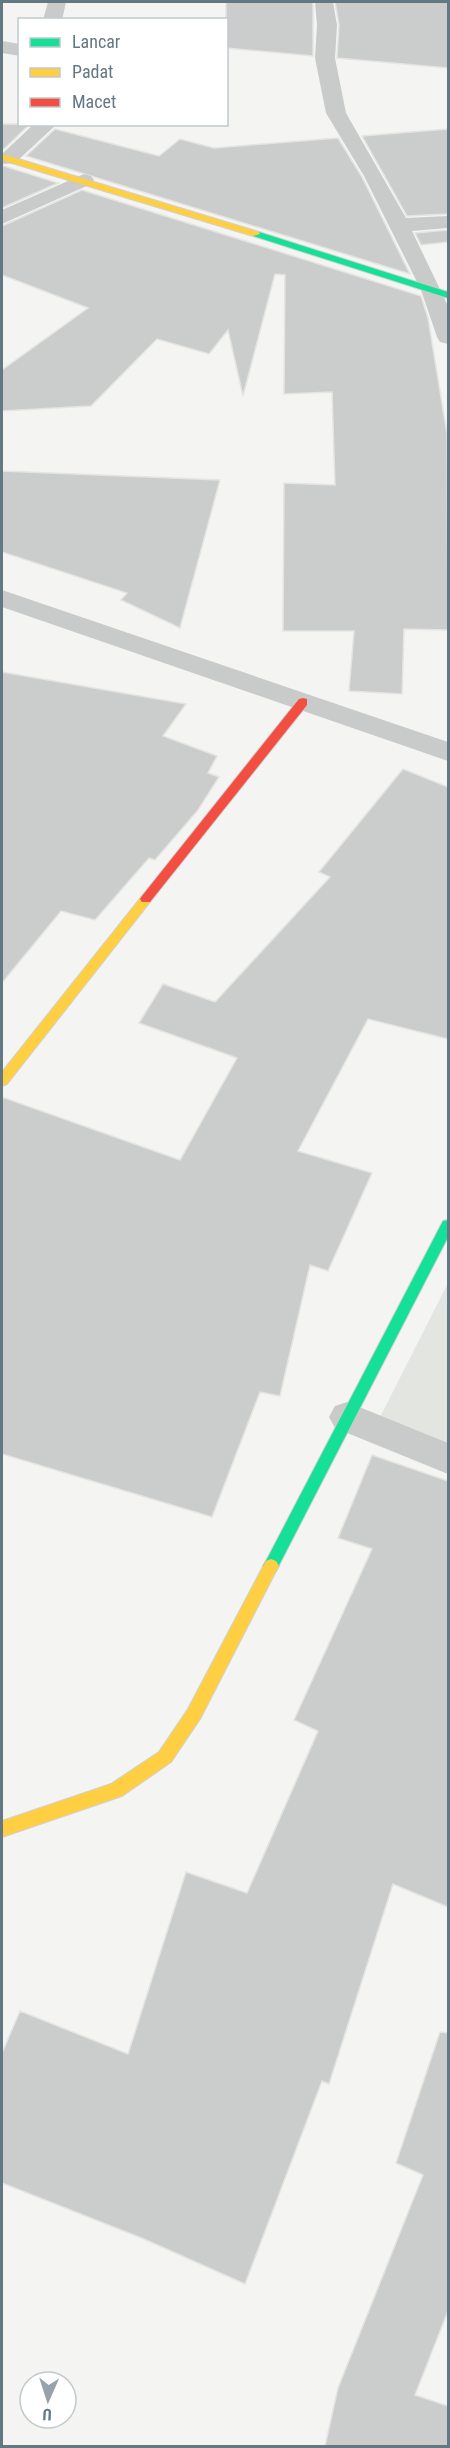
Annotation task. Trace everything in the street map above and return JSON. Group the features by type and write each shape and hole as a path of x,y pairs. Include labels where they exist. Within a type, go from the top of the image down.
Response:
{"street":[{"path":"53,18 57,2"},
{"path":"324,2 327,25 325,58 336,113 374,176 397,225 440,292 448,337"},
{"path":"2,47 18,50"},
{"path":"5,158 45,126"},
{"path":"5,158 84,180 440,292"},
{"path":"2,218 84,180"},
{"path":"397,225 448,222"},
{"path":"2,598 448,752"},
{"path":"2,1081 303,702"},
{"path":"2,1829 116,1790 165,1757 194,1714 448,1225"},
{"path":"347,1417 448,1459"}],"shaded area":[{"path":"448,1283 448,1456 376,1425"}],"building":[{"path":"226,2 313,2 313,56 228,48 228,18 226,18"},
{"path":"335,2 448,2 448,68 337,58 339,25"},
{"path":"2,124 28,126 4,149 2,149"},
{"path":"55,129 159,156 180,139 214,148 338,138 362,177 410,274 26,156"},
{"path":"448,129 448,214 407,216 362,136"},
{"path":"2,166 4,166 58,183 2,208"},
{"path":"82,190 421,296 428,318 447,434 448,630 404,629 402,694 349,691 354,631 283,631 284,483 335,485 332,392 284,394 285,275 275,274 243,396 228,330 209,354 157,339 91,406 2,411 2,370 88,308 2,275 2,226"},
{"path":"448,230 448,242 421,245 415,233"},
{"path":"2,471 220,480 180,628 121,600 127,593 2,552"},
{"path":"2,672 186,704 163,736 217,756 208,773 219,777 198,810 155,860 149,858 95,920 61,911 2,983"},
{"path":"403,769 448,787 448,1039 368,1019 298,1151 372,1173 328,1271 310,1265 280,1396 260,1392 212,1517 2,1454 2,1097 180,1160 237,1058 139,1023 163,984 215,1002 330,877 319,872"},
{"path":"372,1455 448,1481 448,1907 393,1884 329,2084 322,2081 245,2284 144,2239 2,2183 2,2053 20,2011 128,2054 186,1872 247,1893 318,1731 294,1720 372,1549 338,1538"},
{"path":"440,2032 448,2033 448,2311 415,2395 448,2406 448,2446 325,2446 338,2388 423,2175 396,2163"}],"traffic: fast":[{"path":"256,234 448,295"},
{"path":"271,1566 448,1225"}],"traffic: slow":[{"path":"2,157 256,234"},
{"path":"2,1081 146,899"},
{"path":"2,1829 116,1790 165,1757 194,1714 271,1566"}],"traffic: jam":[{"path":"146,899 303,702"}]}
